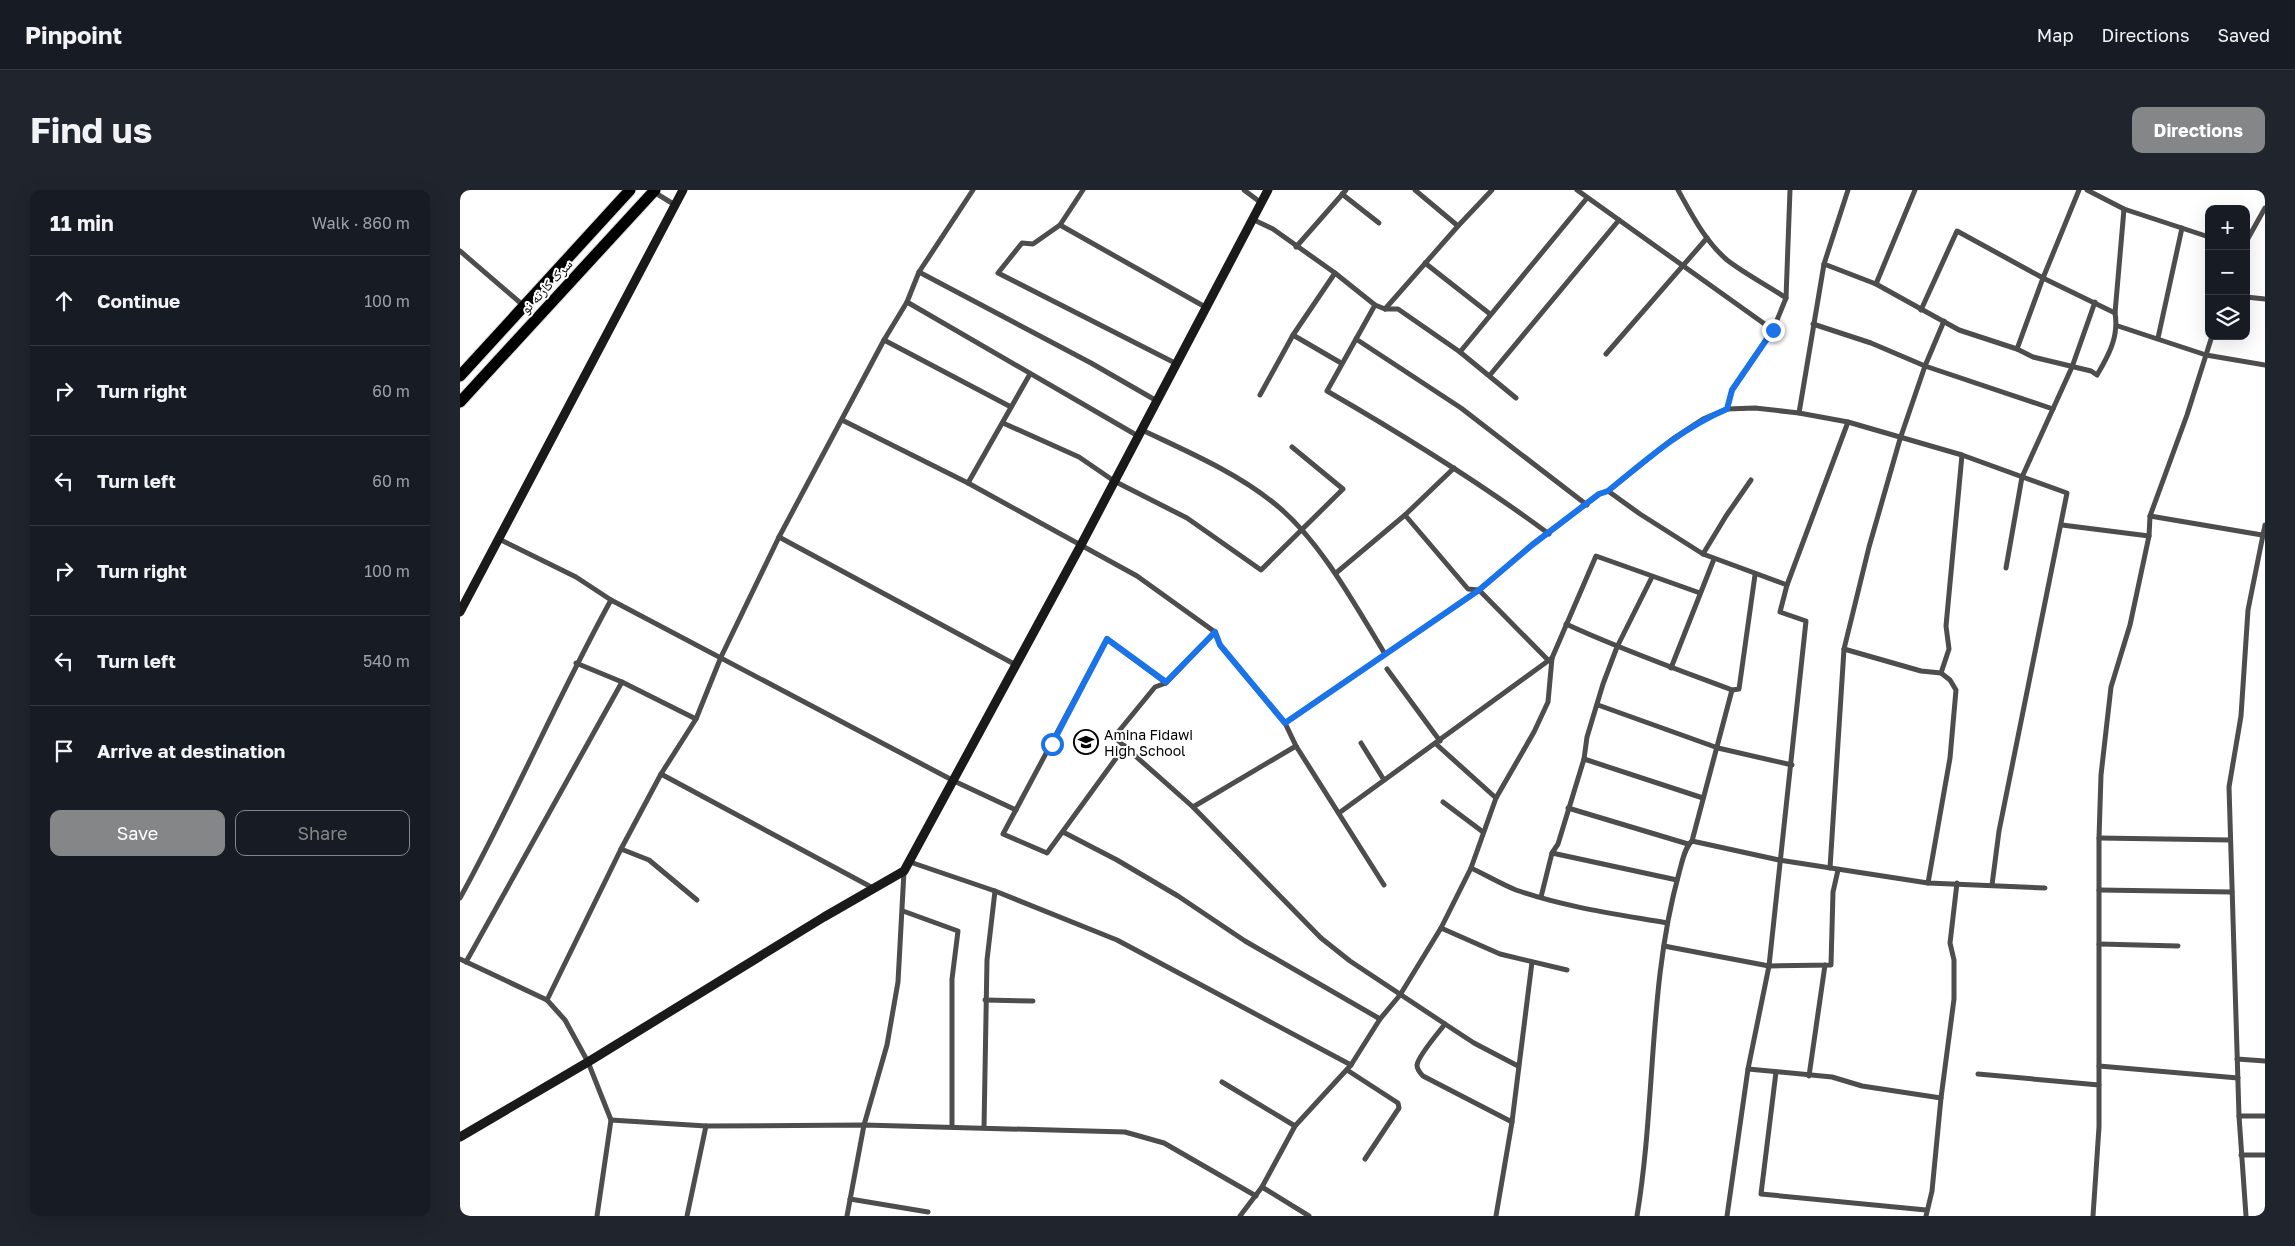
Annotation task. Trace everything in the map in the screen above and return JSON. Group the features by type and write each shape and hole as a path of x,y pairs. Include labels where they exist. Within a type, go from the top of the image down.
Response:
{"highway":[{"name":"سرک کارته نو","path":"460,376 630,190"},
{"name":"سرک کارته نو","path":"460,402 654,191"}],"street":[{"path":"460,612 683,190"},
{"path":"547,1000 621,848 661,774 696,719 721,657 779,537 884,340 907,302 919,272 973,190"},
{"path":"1083,190 1060,225 1033,244 1022,243 998,273 1177,364"},
{"path":"1244,190 1260,202"},
{"path":"460,1137 904,871 1081,546 1207,308 1260,202 1268,190"},
{"path":"1415,190 1458,226"},
{"path":"1385,309 1492,190"},
{"path":"1576,190 1683,264 1773,330"},
{"path":"1678,190 1707,238 1728,260 1786,298"},
{"path":"1727,409 1732,390 1773,330 1786,298 1790,190"},
{"path":"1799,413 1824,264 1848,190"},
{"path":"1876,284 1915,190"},
{"path":"2017,349 2043,278 2079,190"},
{"path":"2086,190 2124,209 2205,236"},
{"path":"654,191 675,205"},
{"path":"1296,247 1344,192 1379,223"},
{"path":"1460,352 1587,198"},
{"path":"2250,235 2265,208"},
{"path":"1824,264 1876,284 1959,330 2017,349 2033,357 2072,368 2091,371 2097,375 2110,353 2118,326 2115,313 2124,209"},
{"path":"1252,219 1273,229 1335,273 1375,305 1385,309 1398,309 1460,352 1516,398"},
{"path":"1490,376 1619,220"},
{"path":"1060,225 1207,308"},
{"path":"2158,338 2182,228"},
{"path":"1921,310 1957,231 2043,278 2115,313"},
{"path":"1606,354 1707,238"},
{"path":"460,250 524,307"},
{"path":"1425,263 1490,314"},
{"path":"919,272 1091,363 1157,401"},
{"path":"1260,394 1293,335 1335,273"},
{"path":"2250,297 2265,299"},
{"path":"907,302 1030,374 1140,433 1202,459 1246,484 1276,504 1301,530 1336,573 1385,654"},
{"path":"2006,568 2022,477 2072,368 2095,302"},
{"path":"1375,305 1326,391 1392,429 1496,494 1549,534"},
{"path":"1830,868 1844,649 1868,547 1900,439 1925,366 1944,321"},
{"path":"1813,324 1871,343 1925,366 2053,408"},
{"path":"2118,326 2206,355 2265,365"},
{"path":"1293,335 1341,363"},
{"path":"1356,339 1460,408 1586,505"},
{"path":"884,340 1012,407"},
{"path":"2093,1216 2099,1085 2099,838 2101,775 2111,688 2130,625 2149,536 2150,516 2188,415 2211,340"},
{"path":"968,483 1030,374"},
{"path":"1285,723 1479,590 1532,545 1549,534 1599,494 1608,491 1674,438 1703,419 1727,409 1755,408 1799,413 1848,422 1900,439 1962,455 2067,493 2001,822 1992,885"},
{"path":"842,420 968,483 1137,576 1215,632 1220,645 1285,723 1296,746 1384,885"},
{"path":"1728,1216 1748,1069 1769,966 1806,621 1780,612 1788,585 1848,422"},
{"path":"1003,423 1079,457 1114,481 1187,518 1260,570 1343,489 1292,447"},
{"path":"1941,673 1949,649 1946,626 1962,455"},
{"path":"1336,573 1405,515 1454,468"},
{"path":"1703,554 1751,480"},
{"path":"1608,491 1703,554 1755,575 1788,585"},
{"path":"1405,515 1468,589 1479,590 1549,659"},
{"path":"2150,516 2262,535"},
{"path":"2062,525 2149,536"},
{"path":"2246,1216 2239,1116 2229,787 2242,716 2248,610 2257,556 2265,525"},
{"path":"779,537 1016,665"},
{"path":"499,539 576,576 611,600 954,781 1016,810"},
{"path":"1240,1216 1262,1187 1295,1126 1349,1068 1380,1019 1400,995 1441,928 1471,868 1496,798 1534,732 1548,702 1549,659 1596,556 1700,593"},
{"path":"2257,556 2265,557"},
{"path":"1671,668 1714,559"},
{"path":"1566,624 1617,648 1732,690 1739,689 1755,575"},
{"path":"1541,897 1552,853 1558,844 1584,759 1587,737 1603,684 1617,648 1652,577"},
{"path":"460,898 483,857 576,663 611,600"},
{"path":"1215,632 1166,682 1155,687 1114,737 1193,807 1321,938 1350,961 1400,995 1474,1043 1518,1066"},
{"path":"1125,746 1048,853 1003,834 1107,639 1166,682"},
{"path":"1844,649 1921,671 1941,673 1950,680 1956,690 1950,758 1928,883"},
{"path":"1338,813 1438,742 1549,659"},
{"path":"576,663 622,682 696,719"},
{"path":"1387,669 1438,742 1496,798"},
{"path":"466,962 622,682"},
{"path":"1637,1216 1649,1114 1656,1000 1667,924 1677,880 1718,748 1732,690"},
{"path":"1598,705 1718,748 1792,765"},
{"path":"1361,743 1384,780"},
{"path":"1193,807 1296,746"},
{"path":"1584,759 1703,798"},
{"path":"661,774 873,888"},
{"path":"1443,802 1483,832"},
{"path":"1568,808 1690,843 1838,870 1928,883 2045,888"},
{"path":"1063,832 1178,896 1244,941 1380,1019"},
{"path":"2099,838 2230,840"},
{"path":"621,848 649,860 697,900"},
{"path":"1552,853 1677,880"},
{"path":"910,862 995,891 1117,940 1349,1068 1398,1103 1399,1108 1365,1159"},
{"path":"1471,868 1515,889 1541,897 1593,910 1667,924"},
{"path":"1664,946 1769,966 1831,965 1833,892 1838,870"},
{"path":"847,1216 864,1125 887,1045 897,991 904,871"},
{"path":"1776,1072 1762,1194 1926,1213 1932,1191 1941,1098 1956,982 1950,943 1957,883"},
{"path":"2099,890 2232,892"},
{"path":"984,1128 987,960 995,891"},
{"path":"903,911 958,931 952,979 952,1128"},
{"path":"1441,928 1500,954 1567,970"},
{"path":"2099,944 2178,946"},
{"path":"460,958 547,1000 565,1020 588,1062 612,1120 597,1216"},
{"path":"1496,1216 1512,1122 1532,962"},
{"path":"1809,1076 1825,966"},
{"path":"986,1000 1033,1001"},
{"path":"1445,1024 1420,1058 1417,1065 1418,1071 1423,1076 1512,1122"},
{"path":"2237,1059 2265,1061"},
{"path":"2099,1066 2238,1078"},
{"path":"1748,1069 1832,1077 1862,1086 1941,1098"},
{"path":"1978,1074 2099,1085"},
{"path":"1222,1082 1295,1126"},
{"path":"2239,1116 2265,1116"},
{"path":"612,1120 706,1126 864,1125 1125,1132 1164,1143 1256,1196"},
{"path":"687,1216 706,1126"},
{"path":"2241,1155 2265,1155"},
{"path":"1262,1187 1309,1216"},
{"path":"850,1199 928,1212"}],"place":[{"name":"Amina Fidawi High School","path":"1086,742"}],"route":[{"path":"1052,744 1107,639 1166,682 1215,632 1220,645 1285,723 1479,590 1532,545 1549,534 1599,494 1608,491 1674,438 1703,419 1727,409 1732,390 1773,330"}]}
